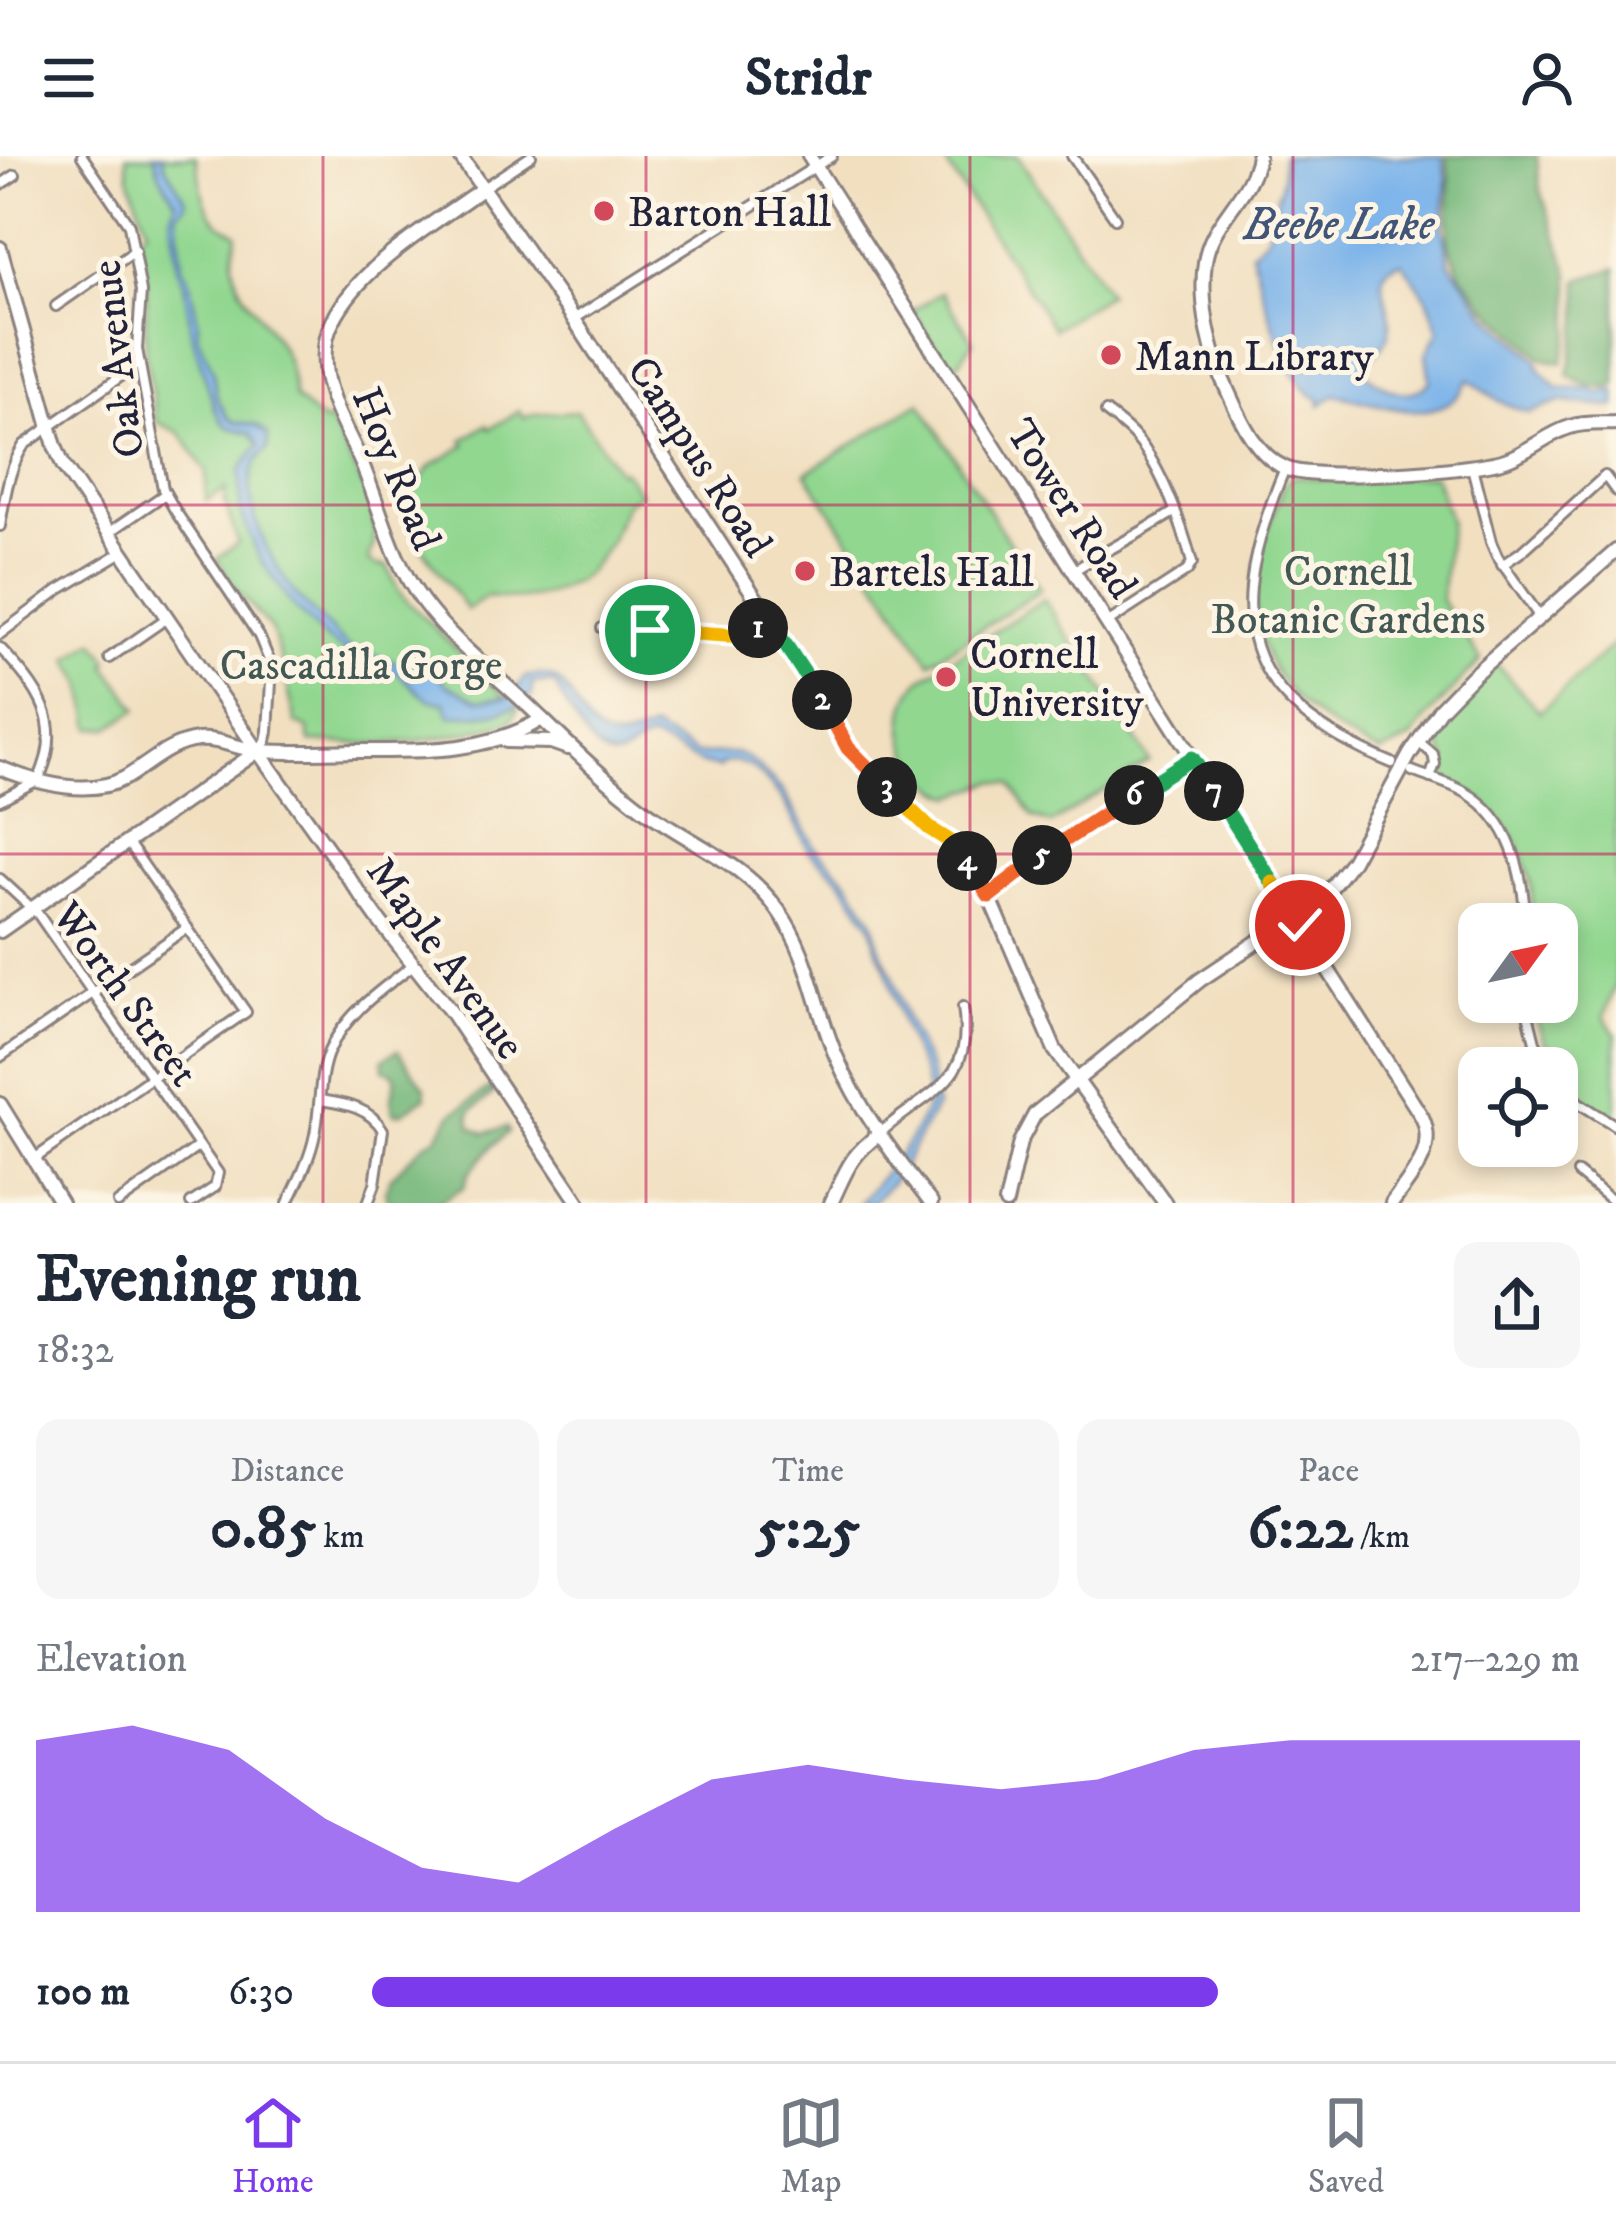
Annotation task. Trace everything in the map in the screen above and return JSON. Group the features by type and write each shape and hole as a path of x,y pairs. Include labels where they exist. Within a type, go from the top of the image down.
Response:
{"street":[{"name":"Oak Avenue","path":"82,156 124,216 135,251 141,292 139,363 165,494 266,650 271,682 268,731 258,751"},
{"name":"Campus Road","path":"460,156 574,319 830,712 848,748 929,828 954,845 974,871 1054,1050 1165,1203"},
{"path":"483,188 531,156"},
{"path":"574,319 812,161 832,156"},
{"path":"1072,156 1115,218"},
{"path":"1258,156 1248,185 1209,243 1204,269 1206,310 1215,361 1238,416 1254,441 1285,468 1329,476 1472,467 1524,452 1574,425 1616,423"},
{"name":"Tower Road","path":"812,161 1427,1128 1425,1154 1392,1203"},
{"path":"0,185 15,175"},
{"name":"Hoy Road","path":"483,188 357,287 333,321 324,355 333,403 394,550 406,576 440,622 575,751 650,814 730,863 776,906 798,942 844,1075 879,1134 931,1203"},
{"name":"Maple Avenue","path":"0,248 4,278 63,465 258,751 451,1012 579,1203"},
{"path":"56,306 135,251"},
{"path":"0,526 1,495 20,450 139,363"},
{"path":"1106,412 1136,438 1162,482 1192,563 1187,572 1107,623"},
{"path":"1472,467 1491,542 1540,617"},
{"path":"1285,468 1252,569 1249,603 1257,650 1275,686 1298,710 1337,739 1392,763"},
{"path":"1502,565 1605,476 1616,491"},
{"path":"109,532 165,494"},
{"path":"1073,571 1174,512"},
{"path":"1006,1203 1028,1123 1210,973 1323,898 1346,872 1427,726 1458,690 1616,551"},
{"path":"0,634 59,590 122,552"},
{"path":"109,658 167,618"},
{"path":"602,628 740,636 769,620"},
{"path":"0,648 29,678 46,711 49,742 38,780 0,800"},
{"path":"481,743 542,719"},
{"path":"0,768 80,788 126,778 172,748 194,741 258,751 432,751 533,740 575,751"},
{"path":"1418,742 1433,754 1430,778"},
{"path":"0,931 258,751"},
{"path":"989,896 1028,865 1192,758"},
{"path":"1412,771 1466,792 1496,819 1519,867 1523,903"},
{"path":"34,1159 246,1012 128,843"},
{"name":"Worth Street","path":"0,879 32,909 199,1146"},
{"path":"0,1057 187,928"},
{"path":"288,1203 309,1156 323,1069 337,1036 356,1011 414,964"},
{"path":"831,1203 860,1149 954,1073 965,1045 963,1007"},
{"path":"320,1100 369,1113 383,1130 368,1203"},
{"path":"1578,1102 1616,1126"},
{"path":"0,1104 62,1203"},
{"path":"118,1203 199,1146 219,1180 191,1203"},
{"path":"1578,1173 1615,1203"}],"green space":[{"name":"Cascadilla Gorge","path":"126,156 195,156 209,211 237,234 235,275 284,353 295,399 323,422 329,421 364,488 374,525 370,561 387,566 408,602 518,709 511,721 437,738 361,744 310,742 308,729 296,723 271,629 217,559 238,543 224,500 226,489 206,501 206,471 180,433 157,422 145,351 147,284 139,235 147,229"},
{"path":"941,156 1018,156 1108,294 1054,329"},
{"path":"1446,156 1537,156 1540,189 1570,274 1570,331 1562,363 1543,359 1489,309 1462,276 1448,242"},
{"path":"1616,268 1616,386 1597,387 1568,376 1579,319 1579,280"},
{"path":"942,292 973,341 950,370 913,311"},
{"path":"920,403 1040,590 930,662 806,473"},
{"path":"519,411 524,418 577,411 619,472 623,470 640,493 625,504 610,542 575,582 546,595 486,597 467,610 417,541 406,510 412,491 431,466 466,445 463,440 487,425 490,429"},
{"name":"Cornell Botanic Gardens","path":"1434,475 1450,521 1441,600 1481,660 1412,738 1381,753 1309,710 1275,671 1256,620 1257,563 1290,479"},
{"path":"1044,599 1150,761 1051,824 1033,817 1011,784 995,781 954,796 938,788 914,762 904,729 904,711 920,680"},
{"path":"95,641 138,709 109,728 92,728 84,686 69,659"},
{"path":"1616,642 1616,984 1604,1016 1616,1034 1616,1118 1578,1091 1578,1047 1548,1047 1538,1023 1578,1023 1578,903 1531,903 1527,868 1512,835 1489,808 1445,778 1444,753 1428,732 1494,662 1540,712"},
{"path":"398,1050 425,1088 426,1097 394,1113 391,1101 396,1079 384,1069 383,1059"},
{"path":"491,1087 495,1092 470,1112 471,1126 485,1133 507,1127 509,1132 469,1173 464,1187 437,1203 389,1203 385,1192 391,1177 436,1138 453,1113"}],"water":[{"path":"154,156 163,156 186,200 177,213 182,267 189,278 197,334 213,371 217,398 228,417 268,434 268,449 256,462 251,478 261,535 306,606 354,650 410,668 432,667 444,683 478,700 510,697 525,677 543,675 567,689 590,726 602,735 622,739 653,729 697,754 746,757 783,791 815,847 848,880 874,921 907,1020 930,1069 936,1106 897,1177 872,1203 859,1203 908,1142 929,1101 871,925 841,880 810,852 783,800 751,767 735,761 719,768 703,764 652,739 617,757 608,756 581,729 554,683 532,683 532,696 504,711 450,716 445,702 423,695 397,672 343,661 347,653 292,605 260,559 240,510 240,470 259,445 251,433 222,422 215,409 177,267 171,216 176,202"},
{"name":"Beebe Lake","path":"1282,156 1442,156 1447,180 1443,228 1450,263 1487,314 1537,360 1558,389 1616,392 1616,407 1563,401 1529,413 1498,401 1469,380 1458,395 1431,409 1399,409 1335,395 1320,405 1286,357 1251,252 1266,238 1282,177","holes":["1402,262 1427,298 1439,331 1426,354 1430,381 1413,392 1395,391 1362,370 1388,335 1385,272"]}],"place":[{"name":"Barton Hall","path":"604,211"},
{"name":"Mann Library","path":"1111,355"},
{"name":"Bartels Hall","path":"805,571"},
{"name":"Cornell University","path":"946,677"}],"route":[{"path":"650,630 740,636 769,620 830,712 843,742 929,828 954,845 989,896 1028,865 1192,758 1300,925"}]}
